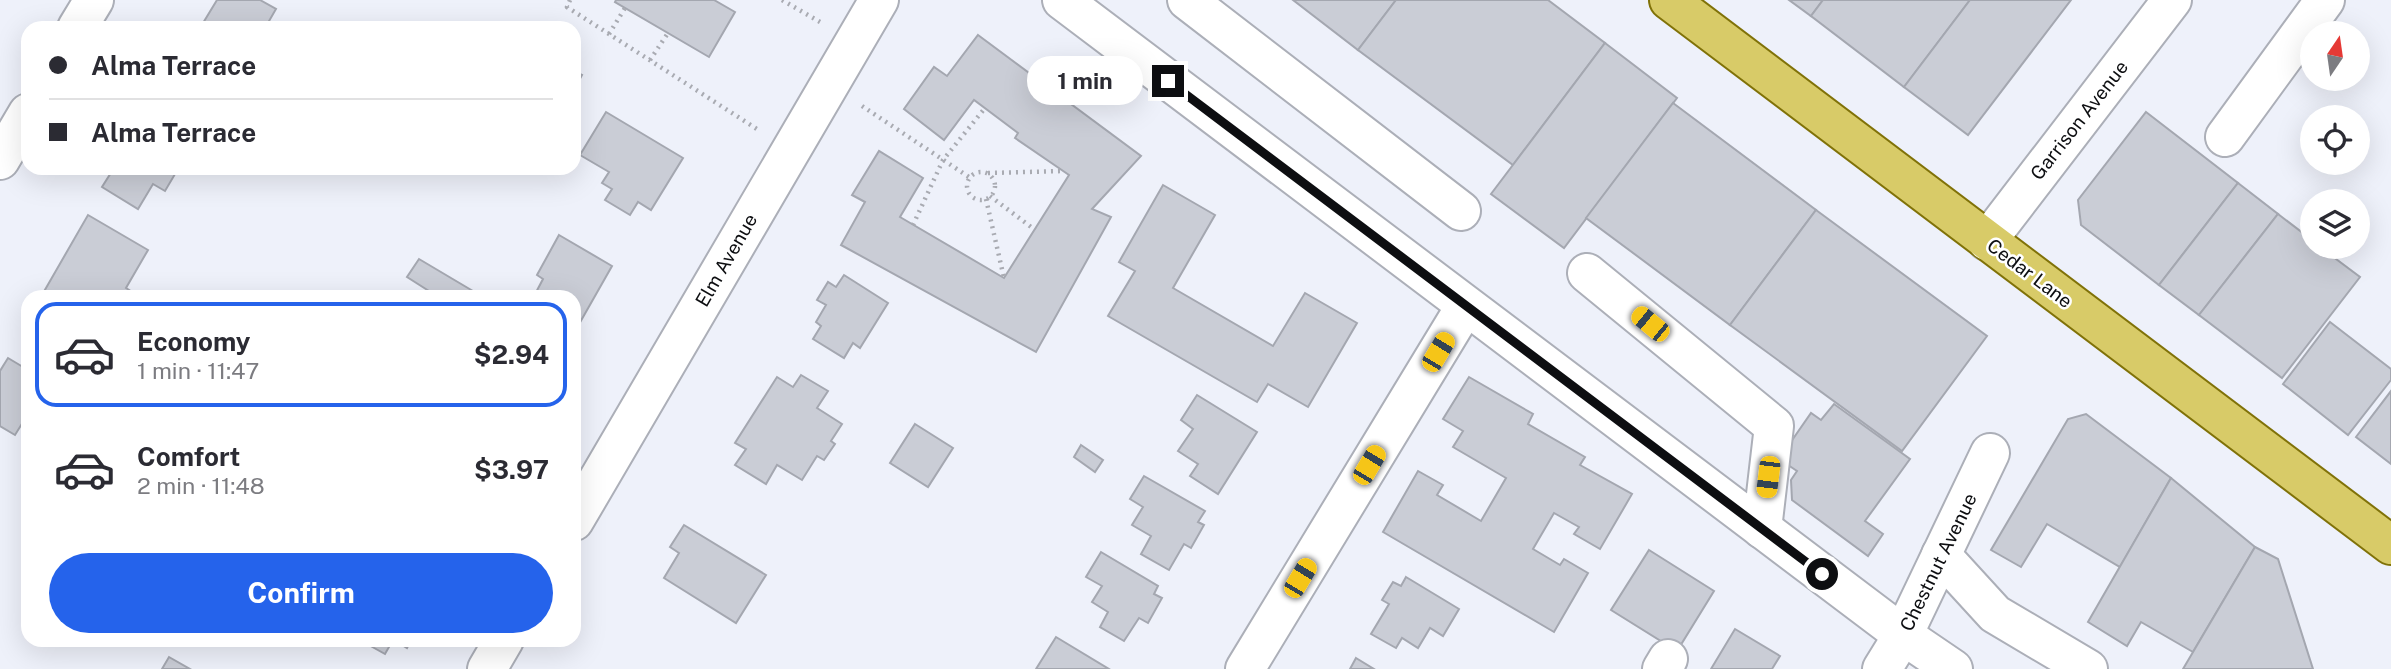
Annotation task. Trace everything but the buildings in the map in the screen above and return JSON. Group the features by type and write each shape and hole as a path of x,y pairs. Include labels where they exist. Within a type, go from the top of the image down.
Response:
{"main road":[{"name":"Cedar Lane","path":"1669,0 2391,545"}],"street":[{"path":"81,21 94,0"},
{"name":"Elm Avenue","path":"581,509 878,0"},
{"path":"1062,0 1465,307 1903,635 1953,669"},
{"path":"1187,0 1461,211"},
{"name":"Garrison Avenue","path":"1987,241 2172,0"},
{"path":"2225,137 2325,0"},
{"path":"1587,273 1774,426 1762,529"},
{"path":"1245,669 1465,307"},
{"name":"Chestnut Avenue","path":"1882,669 1903,635 1990,453"},
{"path":"1941,555 1995,614 2088,669"},
{"path":"487,669 500,647"}],"path":[{"path":"570,0 567,6 790,151"},
{"path":"609,34 625,8"},
{"path":"650,60 668,33"},
{"path":"829,85 969,177"},
{"path":"913,225 943,160 985,108"},
{"path":"1035,229 988,198 977,199 970,194 967,186 969,177 977,172 1064,171"},
{"path":"987,173 994,179 995,184 988,198 1004,278"}],"route":[{"path":"1168,81 1822,574"}]}
